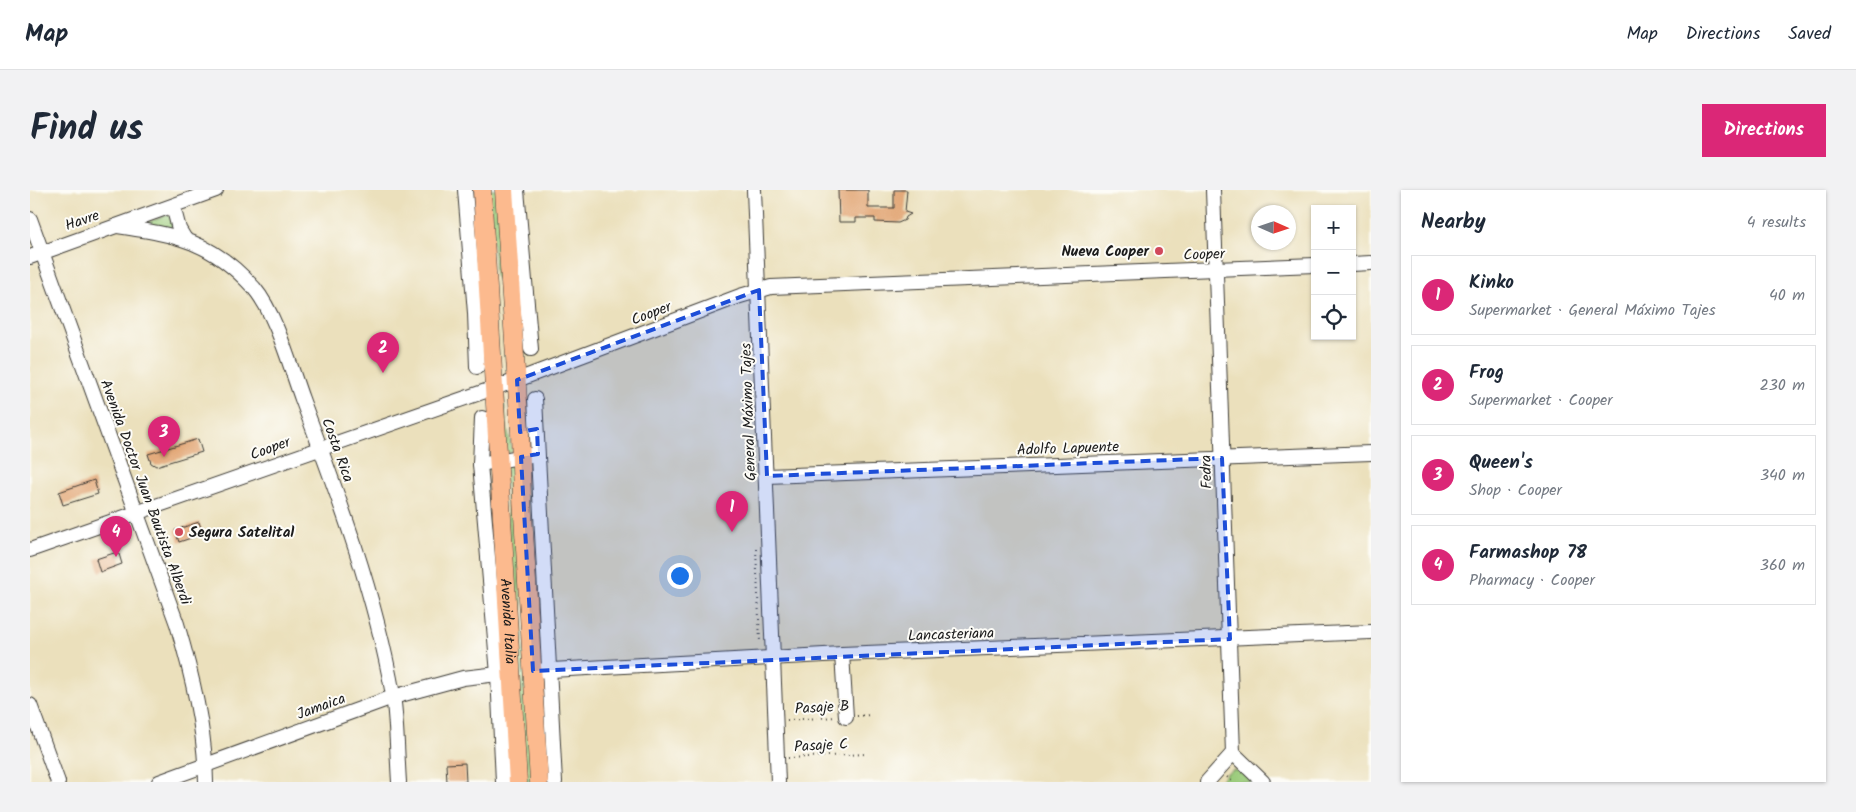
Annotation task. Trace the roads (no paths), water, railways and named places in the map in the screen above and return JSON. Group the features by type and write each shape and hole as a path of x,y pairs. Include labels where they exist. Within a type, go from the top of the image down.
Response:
{"main road":[{"name":"Avenida Italia","path":"482,190 486,301 495,388 518,782"},
{"name":"Avenida Italia","path":"509,201 510,282 519,312 517,380 528,430 520,457 524,531 541,671 539,782"},
{"path":"486,301 500,322 504,375 508,379 517,380"},
{"path":"495,388 501,389 505,393 511,432 520,457"}],"street":[{"name":"Havre","path":"36,254 216,190"},
{"name":"Avenida Italia","path":"465,190 486,301 477,367"},
{"name":"Avenida Italia","path":"517,190 509,201 519,312 530,350"},
{"name":"General Máximo Tajes","path":"754,190 778,782"},
{"name":"Fedra","path":"1212,190 1233,753"},
{"path":"173,206 179,229 185,238"},
{"name":"Avenida Doctor Juan Bautista Alberdi","path":"30,219 36,254 137,513 177,624 193,681 206,765 206,782"},
{"name":"Costa Rica","path":"116,226 185,238 214,252 255,289 269,313 320,448 360,564 382,641 393,697 399,782"},
{"path":"1356,264 1371,263"},
{"name":"Cooper","path":"30,550 495,388 759,290 781,287 1311,265"},
{"path":"486,301 510,282"},
{"name":"Avenida Italia","path":"535,399 528,430 538,454 542,528 541,671 555,782"},
{"name":"Avenida Italia","path":"482,418 480,464 498,674 503,782"},
{"name":"Adolfo Lapuente","path":"767,476 1371,453"},
{"path":"480,464 538,454"},
{"path":"522,498 540,496"},
{"path":"524,531 542,528"},
{"name":"Lancasteriana","path":"541,671 842,654 1371,632"},
{"path":"842,654 846,717"},
{"name":"Jamaica","path":"159,782 393,697 463,678 498,674"},
{"path":"30,705 58,782"},
{"path":"1207,782 1233,753 1263,782"}],"place":[{"name":"Nueva Cooper","path":"1159,251"},
{"name":"Frog","path":"383,373"},
{"name":"Queen's","path":"164,457"},
{"name":"Segura Satelital","path":"179,532"},
{"name":"Kinko","path":"732,532"},
{"name":"Farmashop 78","path":"116,557"}]}
